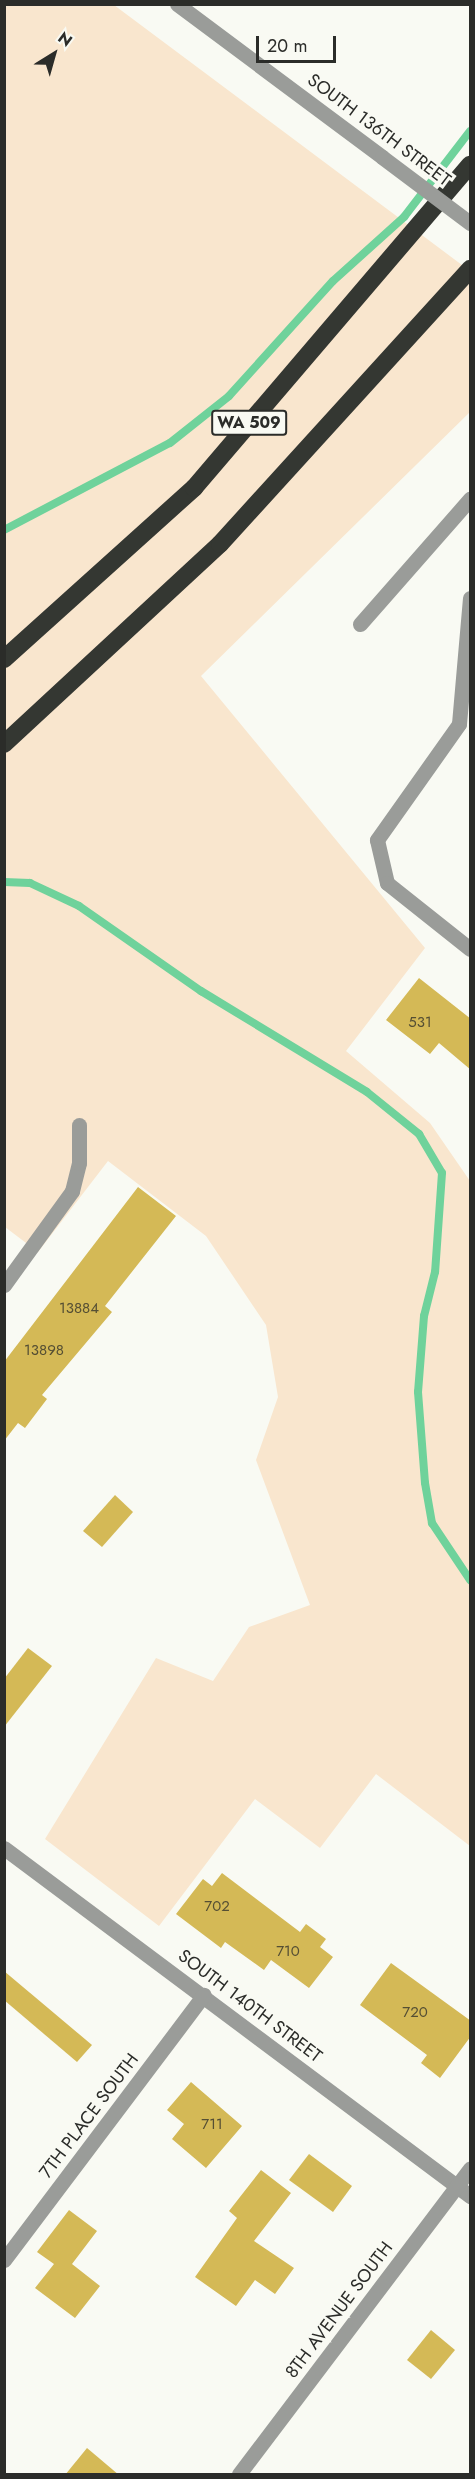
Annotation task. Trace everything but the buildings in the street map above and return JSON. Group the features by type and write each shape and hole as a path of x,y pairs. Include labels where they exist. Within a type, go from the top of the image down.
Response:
{"highway":[{"name":"WA 509","path":"4,659 194,488 471,165"},
{"name":"WA 509","path":"4,744 220,544 471,269"}],"street":[{"name":"SOUTH 136TH STREET","path":"177,4 471,223"},
{"path":"360,624 471,499"},
{"path":"471,598 459,724 377,840 387,883 471,949"},
{"path":"4,1285 72,1191 79,1162 80,1125"},
{"name":"SOUTH 140TH STREET","path":"4,1848 464,2191"},
{"name":"7TH PLACE SOUTH","path":"4,2260 204,1995"},
{"name":"8TH AVENUE SOUTH","path":"239,2475 464,2191 471,2169"}],"shaded area":[{"path":"4,5 114,5 470,271 470,412 201,676 425,948 346,1051 430,1123 470,1181 470,1846 376,1774 320,1848 255,1799 159,1926 45,1839 156,1658 213,1681 249,1627 310,1605 256,1460 278,1397 266,1325 206,1236 108,1161 38,1252 5,1227"}],"waterway":[{"path":"4,530 170,443 229,396 333,281 404,217 470,131"},
{"path":"4,882 30,883 79,906 201,991 367,1092 419,1134 442,1173 435,1272 424,1316 418,1392 425,1483 432,1523 470,1580"}]}
